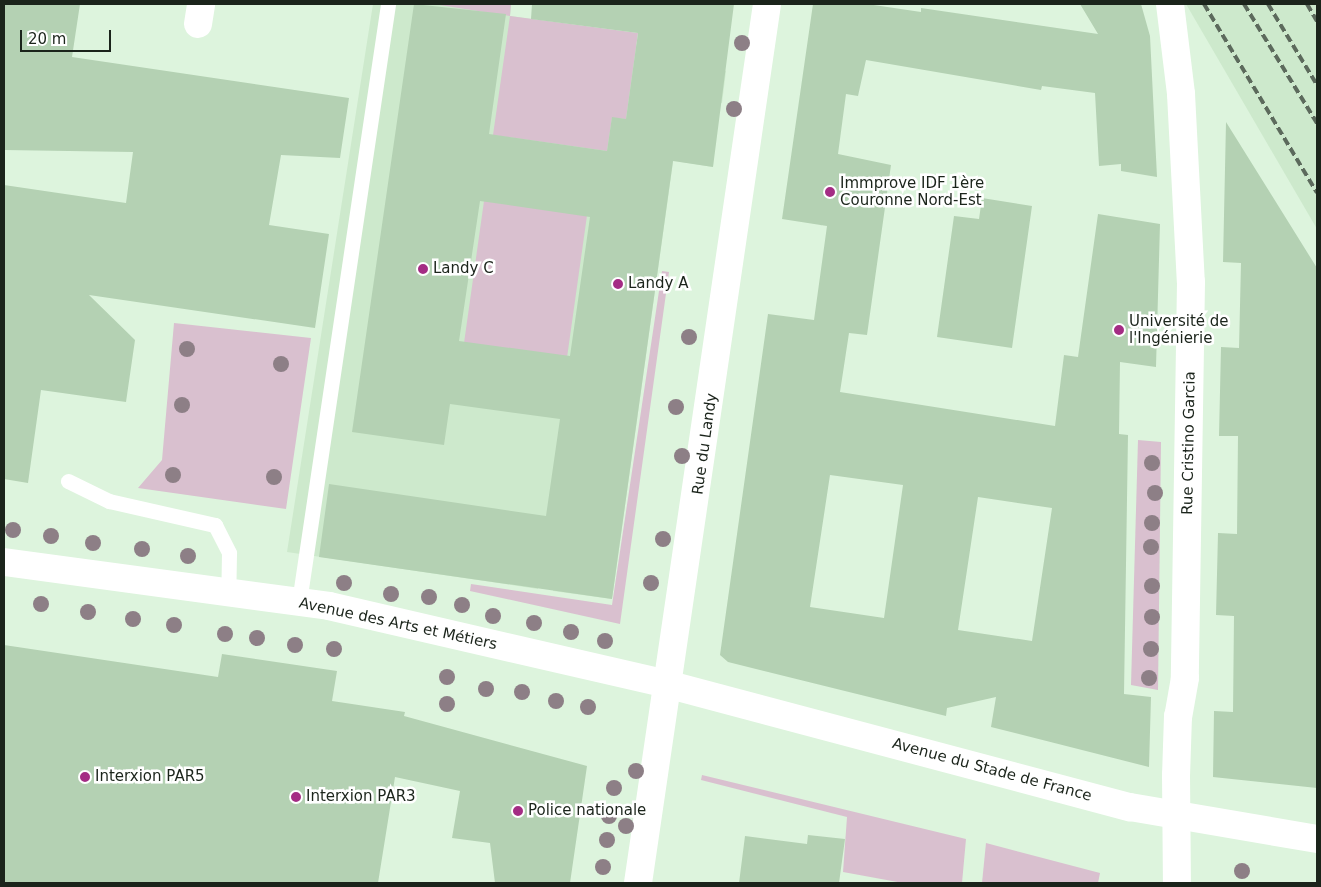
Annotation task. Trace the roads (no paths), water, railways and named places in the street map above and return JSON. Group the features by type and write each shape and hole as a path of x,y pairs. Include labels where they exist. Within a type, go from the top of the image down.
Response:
{"street":[{"name":"Rue du Landy","path":"638,883 670,685 768,4"},
{"name":"Rue Cristino Garcia","path":"1170,4 1181,94 1191,282 1185,678 1178,716 1177,883"},
{"name":"Avenue des Arts et Métiers","path":"4,562 299,602 670,685"},
{"name":"Avenue du Stade de France","path":"670,685 1176,817 1317,839"}],"lane":[{"path":"299,602 388,4"},
{"path":"68,480 108,501 215,524 229,553 228,592"}],"railway":[{"path":"1204,4 1317,193"},
{"path":"1244,4 1317,123"},
{"path":"1268,4 1317,85"},
{"path":"1307,4 1317,21"}],"place":[{"name":"Immprove IDF 1ère Couronne Nord-Est","path":"830,192"},
{"name":"Landy C","path":"423,269"},
{"name":"Landy A","path":"618,284"},
{"name":"Université de l'Ingénierie","path":"1119,330"},
{"name":"Interxion PAR5","path":"85,777"},
{"name":"Interxion PAR3","path":"296,797"},
{"name":"Police nationale","path":"518,811"}]}
